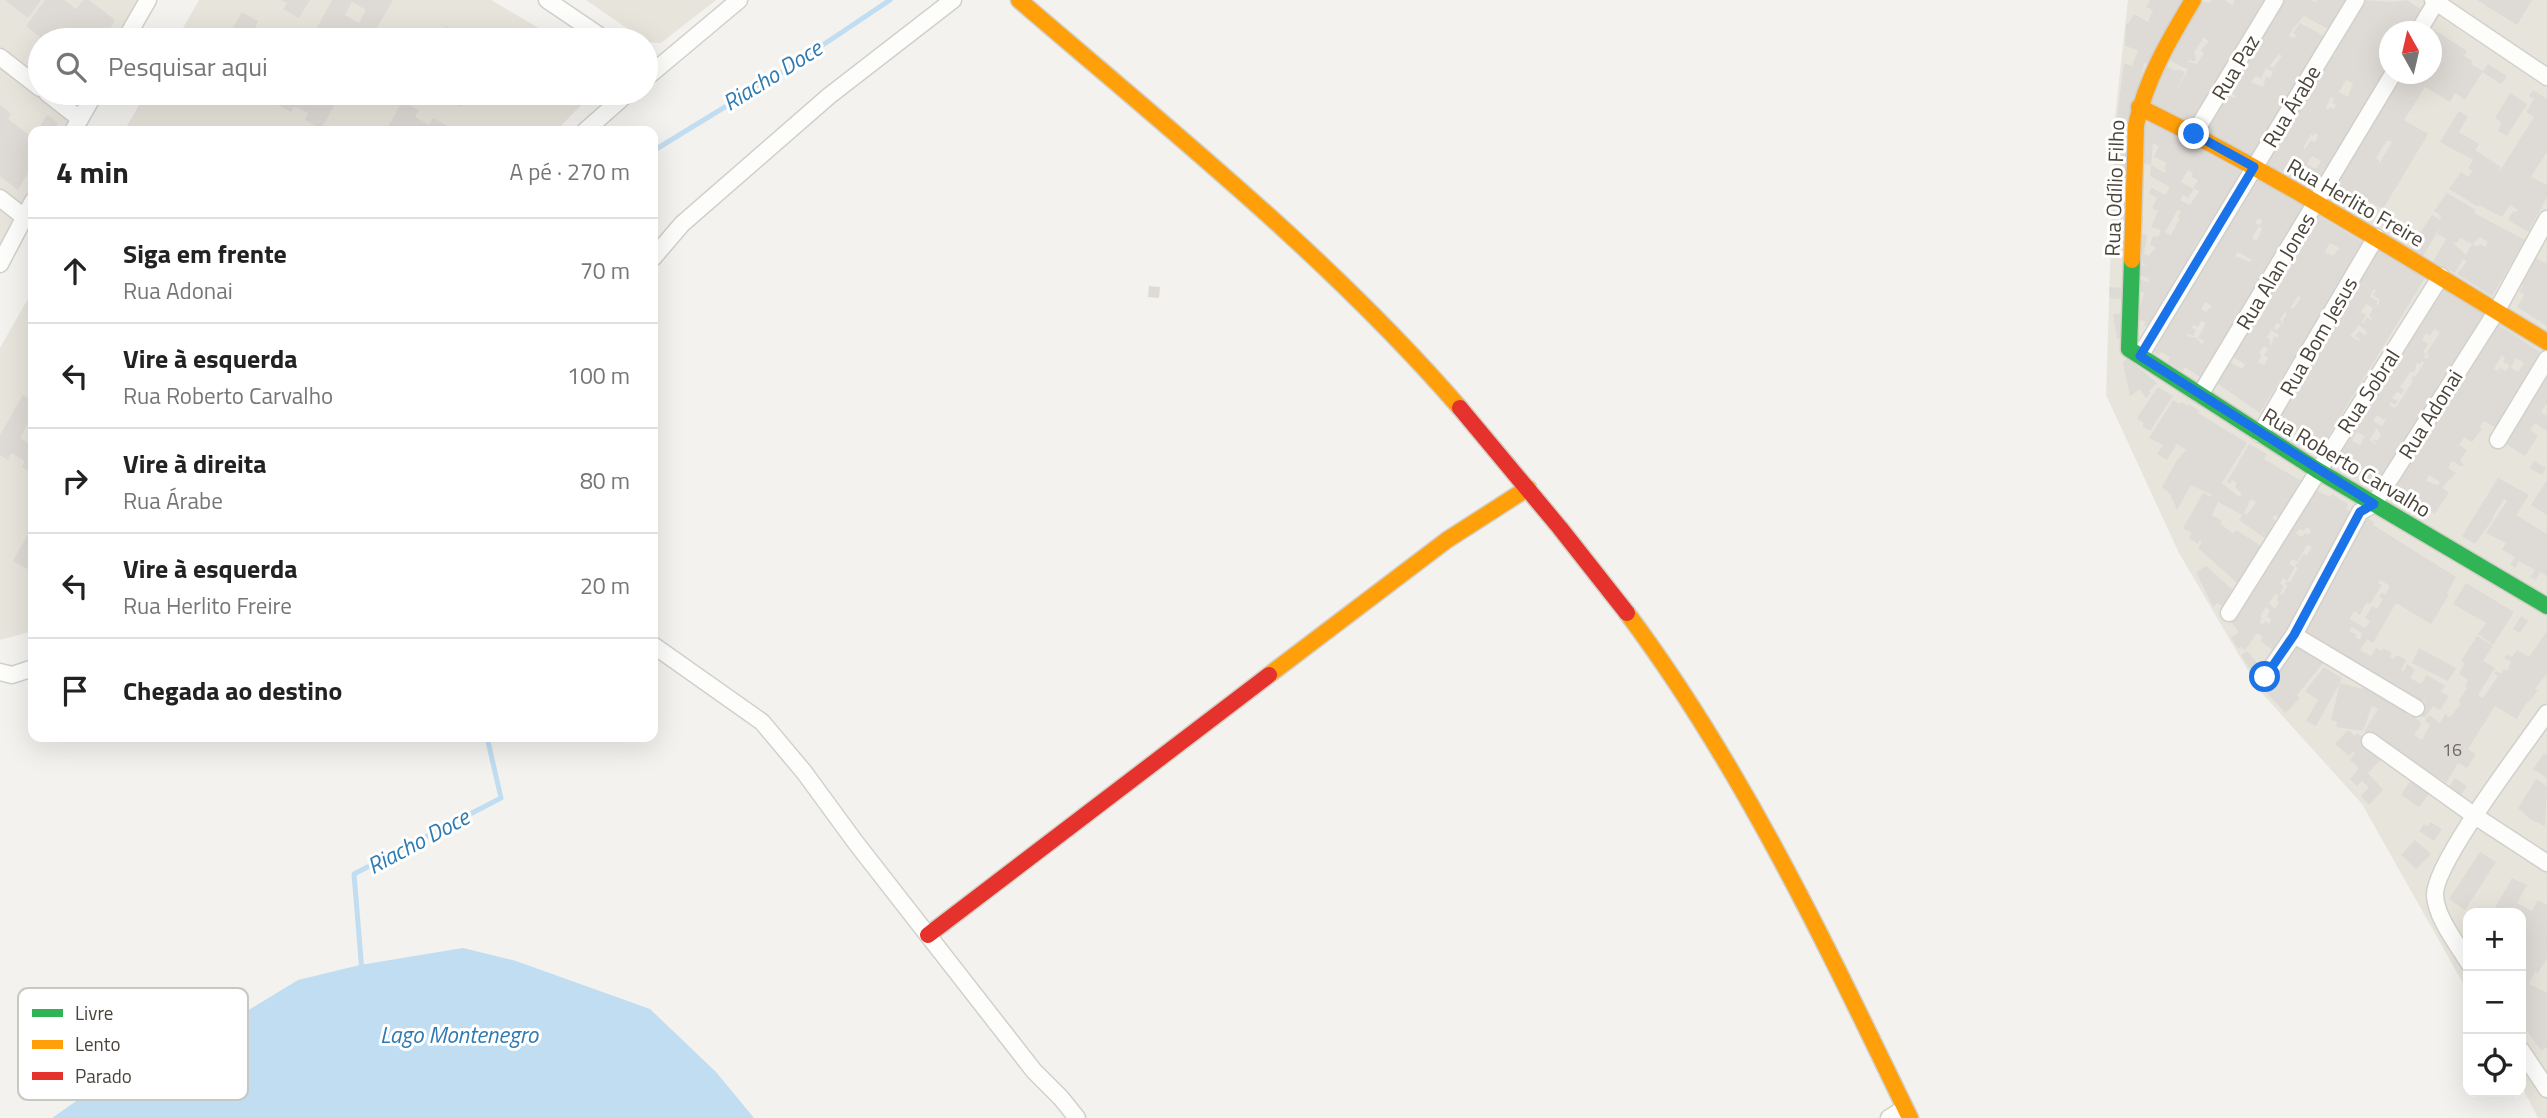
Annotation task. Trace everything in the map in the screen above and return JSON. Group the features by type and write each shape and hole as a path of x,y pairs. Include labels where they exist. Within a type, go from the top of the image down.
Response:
{"street":[{"path":"128,0 145,5 132,28"},
{"path":"547,0 588,28"},
{"path":"658,64 739,0"},
{"path":"658,252 682,224 819,105 953,0"},
{"path":"1019,0 1204,159 1382,324 1451,396 1582,553 1667,668 1723,755 1814,918 1908,1113 1889,1118"},
{"name":"Rua Odílio Filho","path":"2134,353 2136,125 2139,107 2157,60 2193,0"},
{"name":"Rua Paz","path":"2194,134 2275,0"},
{"name":"Rua Árabe","path":"2134,353 2254,167 2356,0"},
{"path":"2424,21 2434,1 2545,70"},
{"path":"0,57 28,79"},
{"name":"Rua Alan Jones","path":"2200,396 2387,84"},
{"path":"58,105 76,125 88,105"},
{"path":"590,126 614,105"},
{"name":"Rua Herlito Freire","path":"2139,107 2194,134 2316,202 2547,342"},
{"path":"0,198 24,217"},
{"path":"0,264 28,210"},
{"name":"Rua Adonai","path":"2265,677 2294,635 2360,512 2374,504 2496,312 2547,219"},
{"name":"Rua Bom Jesus","path":"2260,434 2376,237"},
{"name":"Rua Sobral","path":"2229,613 2441,276"},
{"name":"Rua Roberto Carvalho","path":"2134,353 2317,470 2547,606"},
{"path":"2498,440 2547,359"},
{"path":"928,935 1447,540 1528,488"},
{"path":"2294,635 2416,708"},
{"path":"658,649 762,722 804,772 1034,1071 1077,1118"},
{"path":"0,673 12,675 28,670"},
{"path":"2463,953 2440,912 2435,896 2437,880 2475,816 2547,712"},
{"path":"2370,741 2475,816 2547,863"},
{"path":"2526,1058 2547,1090"}],"shaded area":[{"path":"0,0 148,0 132,28 28,28 28,105 88,105 76,126 28,126 28,211 0,264"},
{"path":"199,0 491,0 539,28 183,28"},
{"path":"586,0 716,0 661,43 658,43 658,28 627,28"},
{"path":"2128,0 2547,0 2547,1118 2538,1118 2526,1095 2526,908 2463,908 2463,983 2362,804 2260,691 2179,553 2106,395 2115,117"},
{"path":"139,105 581,105 561,126 127,126"},
{"path":"28,299 28,632 0,640 0,348"}],"water":[{"name":"Lago Montenegro","path":"463,948 516,961 650,1009 716,1072 754,1118 52,1118 78,1100 248,1100 248,1010 298,980 360,965"}],"building":[{"path":"5,0 41,0 28,18"},
{"path":"45,0 64,0 76,9 84,0 89,0 115,20 110,28 26,26"},
{"path":"281,0 310,0 299,18 283,9 287,3"},
{"path":"332,0 393,0 377,28 317,28","holes":["352,2 366,10 359,23 345,15"]},
{"path":"2150,0 2185,0 2148,64 2144,63 2132,120 2117,118 2124,63 2132,66 2138,50 2125,46 2126,23 2128,24 2134,14 2148,22 2153,10 2146,7"},
{"path":"2197,0 2210,3 2212,0 2225,0 2233,6 2234,0 2266,0 2189,125 2147,103 2162,64 2185,72 2176,91 2188,70 2165,58","holes":["2204,37 2209,42 2203,47 2201,51 2204,53 2197,64 2188,62 2195,62 2194,52"]},
{"path":"2280,0 2346,0 2328,29 2304,16 2293,29 2289,36 2294,38 2296,35 2293,33 2300,23 2324,36 2252,158 2200,132 2221,96 2228,100 2230,96 2236,96 2225,90","holes":["2279,54 2282,56 2273,68 2269,66","2266,68 2273,72 2270,78 2266,76 2263,87 2251,82 2255,76 2261,79"]},
{"path":"2360,0 2407,0 2422,10 2416,21 2379,21 2379,84 2315,192 2262,162 2328,54 2334,57 2336,52 2330,49","holes":["2346,80 2353,83 2348,97 2339,92","2331,97 2334,99 2332,103 2336,105 2334,109 2330,107 2328,110 2326,108","2315,133 2318,135 2315,142 2311,140 2305,149 2303,148 2311,134 2313,136","2312,156 2321,161 2316,169 2307,164"]},
{"path":"2477,0 2532,0 2517,25"},
{"path":"242,12 258,21 255,28 233,28"},
{"path":"2442,35 2467,51 2464,56 2483,71 2465,100 2455,93 2450,102 2425,87 2404,120 2428,134 2383,209 2359,196 2364,186 2350,212 2325,198 2394,84 2442,84","holes":["2387,140 2392,142 2379,164 2376,158"]},
{"path":"2488,64 2507,76 2501,84 2482,72"},
{"path":"2533,90 2547,99 2547,152 2531,177 2547,185 2547,197 2528,232 2508,220 2513,211 2518,210 2510,205 2502,217 2479,205 2478,207 2449,189 2461,172 2468,177 2472,171 2468,168 2473,160 2440,142 2459,111 2468,117 2459,132 2479,144 2475,150 2501,167 2496,177 2534,117 2526,112 2534,99 2529,96"},
{"path":"2510,93 2527,104 2507,136 2498,131 2501,122 2495,118"},
{"path":"0,105 11,114 8,119 28,134 28,173 18,190 0,176"},
{"path":"278,105 334,105 323,126 316,126 305,120 308,113 294,106 291,112"},
{"path":"400,105 410,105 419,110 415,117 429,125 433,118 447,126 389,126"},
{"path":"47,115 58,123 56,126 40,126"},
{"path":"2145,122 2155,124 2242,172 2194,247 2188,263 2150,328 2144,325 2146,322 2137,319 2144,293 2134,288 2139,279 2148,282 2149,279 2135,273 2136,264 2148,267 2143,264 2140,233 2147,235 2144,254 2149,256 2155,248 2160,251 2150,244 2153,236 2158,237 2161,230 2151,227 2158,211 2152,208 2157,198 2150,194 2150,190 2152,188 2165,195 2170,187 2150,176 2151,165 2137,163","holes":["2153,143 2159,146 2154,157 2167,163 2165,173 2151,165","2188,170 2193,173 2191,177 2198,180 2193,188 2199,191 2190,205 2180,200 2183,195 2188,198 2194,189 2181,182","2178,209 2181,211 2178,217 2180,219 2171,235 2165,232"]},
{"path":"2115,143 2129,145 2129,192 2113,191"},
{"path":"2253,177 2305,206 2200,377 2185,367 2183,371 2167,362 2170,357 2161,352 2159,355 2150,350","holes":["2259,226 2262,228 2258,239 2252,238","2238,252 2252,260 2250,262 2235,256","2205,302 2212,306 2206,312 2201,309","2201,321 2206,323 2198,338 2204,341 2202,345 2197,338 2187,336 2193,336 2196,330 2192,328 2193,325 2198,327"]},
{"path":"2447,193 2476,210 2474,213 2525,240 2492,296 2457,274 2467,261 2463,259 2455,273 2433,262 2446,239 2437,234 2444,221 2423,256 2410,248 2432,215 2440,220 2441,216 2434,211","holes":["2480,237 2488,242 2485,247 2472,244","2460,238 2472,244 2466,255 2452,242 2457,243"]},
{"path":"2314,213 2364,243 2260,413 2214,381 2226,360 2242,369 2245,364 2229,355 2300,238 2304,240 2306,236 2302,234","holes":["2330,243 2339,248 2333,256 2325,252","2298,296 2301,298 2293,309 2291,307","2271,330 2279,335 2277,338 2274,336 2271,345 2271,340 2267,338","2264,346 2268,349 2264,355 2268,358 2264,365 2258,362 2262,355 2259,353"]},
{"path":"2111,234 2128,236 2128,250 2118,249 2118,245 2115,245 2115,249 2110,248"},
{"path":"2375,249 2425,278 2321,448 2305,439 2307,436 2273,416","holes":["2374,289 2376,290 2373,295 2379,299 2379,305 2376,304 2378,301 2370,297","2366,304 2373,308 2369,316 2371,320 2367,317 2363,324 2366,315 2361,312","2359,325 2367,332 2365,335 2359,331 2355,336 2359,341 2350,336"]},
{"path":"2536,258 2547,264 2547,326 2517,307 2524,295 2519,292 2523,286 2520,284"},
{"path":"2436,285 2485,314 2378,486 2346,467 2350,461 2334,453","holes":["2434,329 2440,332 2426,354 2423,352 2428,344 2422,340 2426,333 2430,336","2422,361 2424,363 2394,408 2389,405 2391,402 2395,405 2398,401 2392,398 2397,392 2402,394 2404,390 2400,387 2411,371 2414,373 2417,362 2420,365","2377,415 2384,420 2387,418 2382,426 2373,421","2377,428 2381,435 2377,441 2374,439 2375,445 2370,439","2357,432 2365,436 2360,445 2352,441"]},
{"path":"1149,286 1160,287 1159,298 1148,297"},
{"path":"2109,287 2123,288 2123,299 2110,298"},
{"path":"2113,314 2123,314 2124,338 2117,339"},
{"path":"2494,322 2543,354 2496,428 2484,421 2479,428 2482,429 2472,442 2464,437 2459,445 2467,450 2460,461 2464,464 2462,467 2452,461 2448,468 2456,473 2442,488 2449,492 2435,514 2425,507 2422,511 2415,507 2414,509 2389,490","holes":["2502,355 2505,358 2503,362 2508,362 2511,367 2516,358 2524,363 2518,372 2509,366 2506,371 2500,367 2498,371 2494,369","2429,475 2440,482 2438,485 2426,481"]},
{"path":"2127,358 2157,383 2146,398 2140,389 2130,396 2123,363"},
{"path":"2547,369 2547,403 2541,412 2547,416 2547,431 2535,423 2530,430 2538,436 2525,456 2501,441"},
{"path":"2158,387 2173,396 2150,431 2142,426 2144,423 2137,418"},
{"path":"23,395 28,398 28,426 20,438 28,443 28,471 22,467 25,461 11,453 8,460 0,455 0,435"},
{"path":"2173,400 2188,406 2189,404 2200,411 2198,413 2247,443 2222,483 2239,497 2242,494 2235,487 2237,483 2232,480 2230,484 2227,482 2249,444 2267,454 2264,459 2303,482 2280,518 2275,515 2272,518 2277,522 2266,539 2239,520 2242,515 2218,502 2212,515 2222,521 2220,524 2233,533 2236,530 2261,546 2237,583 2198,548 2202,542 2199,540 2198,544 2189,538 2192,533 2183,528 2203,493 2211,497 2212,495 2191,485 2177,510 2170,494 2162,487 2177,460 2186,450 2177,444 2167,460 2157,454 2163,445 2149,438","holes":["2251,499 2256,502 2247,515 2244,513"]},
{"path":"2534,461 2546,468 2542,475 2529,468"},
{"path":"2498,478 2529,495 2516,515 2547,534 2547,576 2540,572 2536,580 2530,577 2535,570 2519,561 2515,568 2510,565 2515,557 2502,550 2506,543 2486,533 2507,501 2504,499 2475,544 2462,536"},
{"path":"2547,480 2547,515 2531,505"},
{"path":"2312,489 2330,497 2332,494 2348,504 2346,509 2355,514 2278,654 2260,641 2263,637 2257,633 2245,650 2241,647 2238,649 2231,638 2239,632 2228,619","holes":["2306,527 2311,530 2309,535 2305,533 2302,537 2296,534 2299,529 2304,531","2307,545 2312,547 2295,566 2298,568 2290,582 2287,581 2295,567 2289,564 2292,559 2297,562","2283,578 2287,581 2287,586 2282,595 2280,593 2284,586 2280,584","2275,594 2279,596 2275,609 2269,603","2266,607 2270,610 2267,617 2271,619 2269,624 2265,621 2260,623 2260,616"]},
{"path":"2366,517 2374,522 2373,525 2456,577 2447,593 2449,595 2431,624 2396,603 2373,643 2367,639 2360,650 2371,656 2376,648 2382,651 2383,648 2392,653 2390,657 2394,659 2397,655 2406,660 2401,670 2403,672 2407,664 2415,670 2410,678 2421,684 2427,675 2445,686 2441,692 2449,696 2440,710 2433,706 2425,718 2417,713 2427,696 2420,704 2300,635 2346,550 2351,547 2348,546","holes":["2380,580 2390,586 2385,595 2382,592 2379,597 2383,599 2377,609 2372,606 2365,618 2370,621 2365,628 2350,619 2354,611 2360,615 2366,603 2370,604 2382,585 2378,583","2352,627 2362,633 2360,640 2355,637 2357,634 2349,632"]},
{"path":"28,534 28,569 13,561"},
{"path":"2206,566 2235,592 2224,608 2217,603 2213,607 2196,572"},
{"path":"2466,583 2514,612 2493,645 2478,634 2486,623 2453,604"},
{"path":"2521,616 2528,621 2520,633 2513,629"},
{"path":"2547,631 2547,673 2535,689 2538,690 2517,719 2495,706 2468,749 2476,754 2467,768 2458,763 2446,783 2413,761 2411,764 2364,732 2378,709 2372,706 2363,731 2336,727 2337,722 2331,720 2340,683 2363,689 2364,683 2409,709 2406,714 2412,717 2415,712 2418,714 2415,718 2422,723 2414,735 2422,740 2430,725 2425,721 2429,715 2440,723 2445,714 2450,717 2461,704 2458,702 2467,688 2465,686 2468,680 2459,674 2465,663 2461,661 2477,636 2493,646 2483,661 2495,668 2478,695 2483,698 2498,676 2494,674 2496,671 2501,674 2504,669 2507,671 2511,662 2504,658 2507,654 2512,657 2517,650 2529,657"},
{"path":"2297,642 2310,652 2308,654 2312,657 2314,655 2324,662 2297,695 2300,698 2285,713 2261,686"},
{"path":"2419,648 2456,668 2448,681 2412,663"},
{"path":"2247,651 2265,672 2258,681 2241,655"},
{"path":"2324,667 2342,678 2316,726 2306,721 2318,700 2305,691"},
{"path":"2348,730 2366,740 2362,745 2382,758 2368,773 2383,790 2369,805 2361,796 2369,787 2362,781 2357,786 2350,779 2359,768 2350,760 2355,753 2353,751 2349,756 2335,744"},
{"path":"2544,753 2547,755 2547,778 2533,769"},
{"path":"2412,778 2431,791 2419,807 2401,795"},
{"path":"2455,778 2467,786 2461,795 2449,787"},
{"path":"2536,779 2547,786 2545,826 2530,819 2518,808"},
{"path":"2430,822 2442,829 2434,841 2419,831 2424,824 2428,826"},
{"path":"2415,840 2431,854 2416,869 2401,855"},
{"path":"2480,852 2496,862 2466,908 2449,899"},
{"path":"2512,878 2527,885 2517,903 2532,911 2538,900 2547,905 2547,958 2529,984 2547,993 2547,1049 2545,1047 2542,1051 2526,1030 2526,908 2495,908"}],"waterway":[{"name":"Riacho Doce","path":"658,148 787,69 890,0"},
{"name":"Riacho Doce","path":"362,972 354,874 501,798 488,742"}],"traffic: fast":[{"path":"2132,260 2129,349 2317,470 2547,606"}],"traffic: slow":[{"path":"1019,0 1303,247 1410,352 1460,408"},
{"path":"2132,260 2136,125 2152,76 2193,0"},
{"path":"2139,107 2295,190 2547,342"},
{"path":"1269,675 1447,540 1528,488"},
{"path":"1627,613 1669,672 1745,795 1814,923 1910,1118"}],"traffic: jam":[{"path":"1460,408 1627,613"},
{"path":"928,935 1269,675"}],"route":[{"path":"2194,134 2254,167 2140,356 2374,504 2360,512 2294,635 2265,677"}]}
